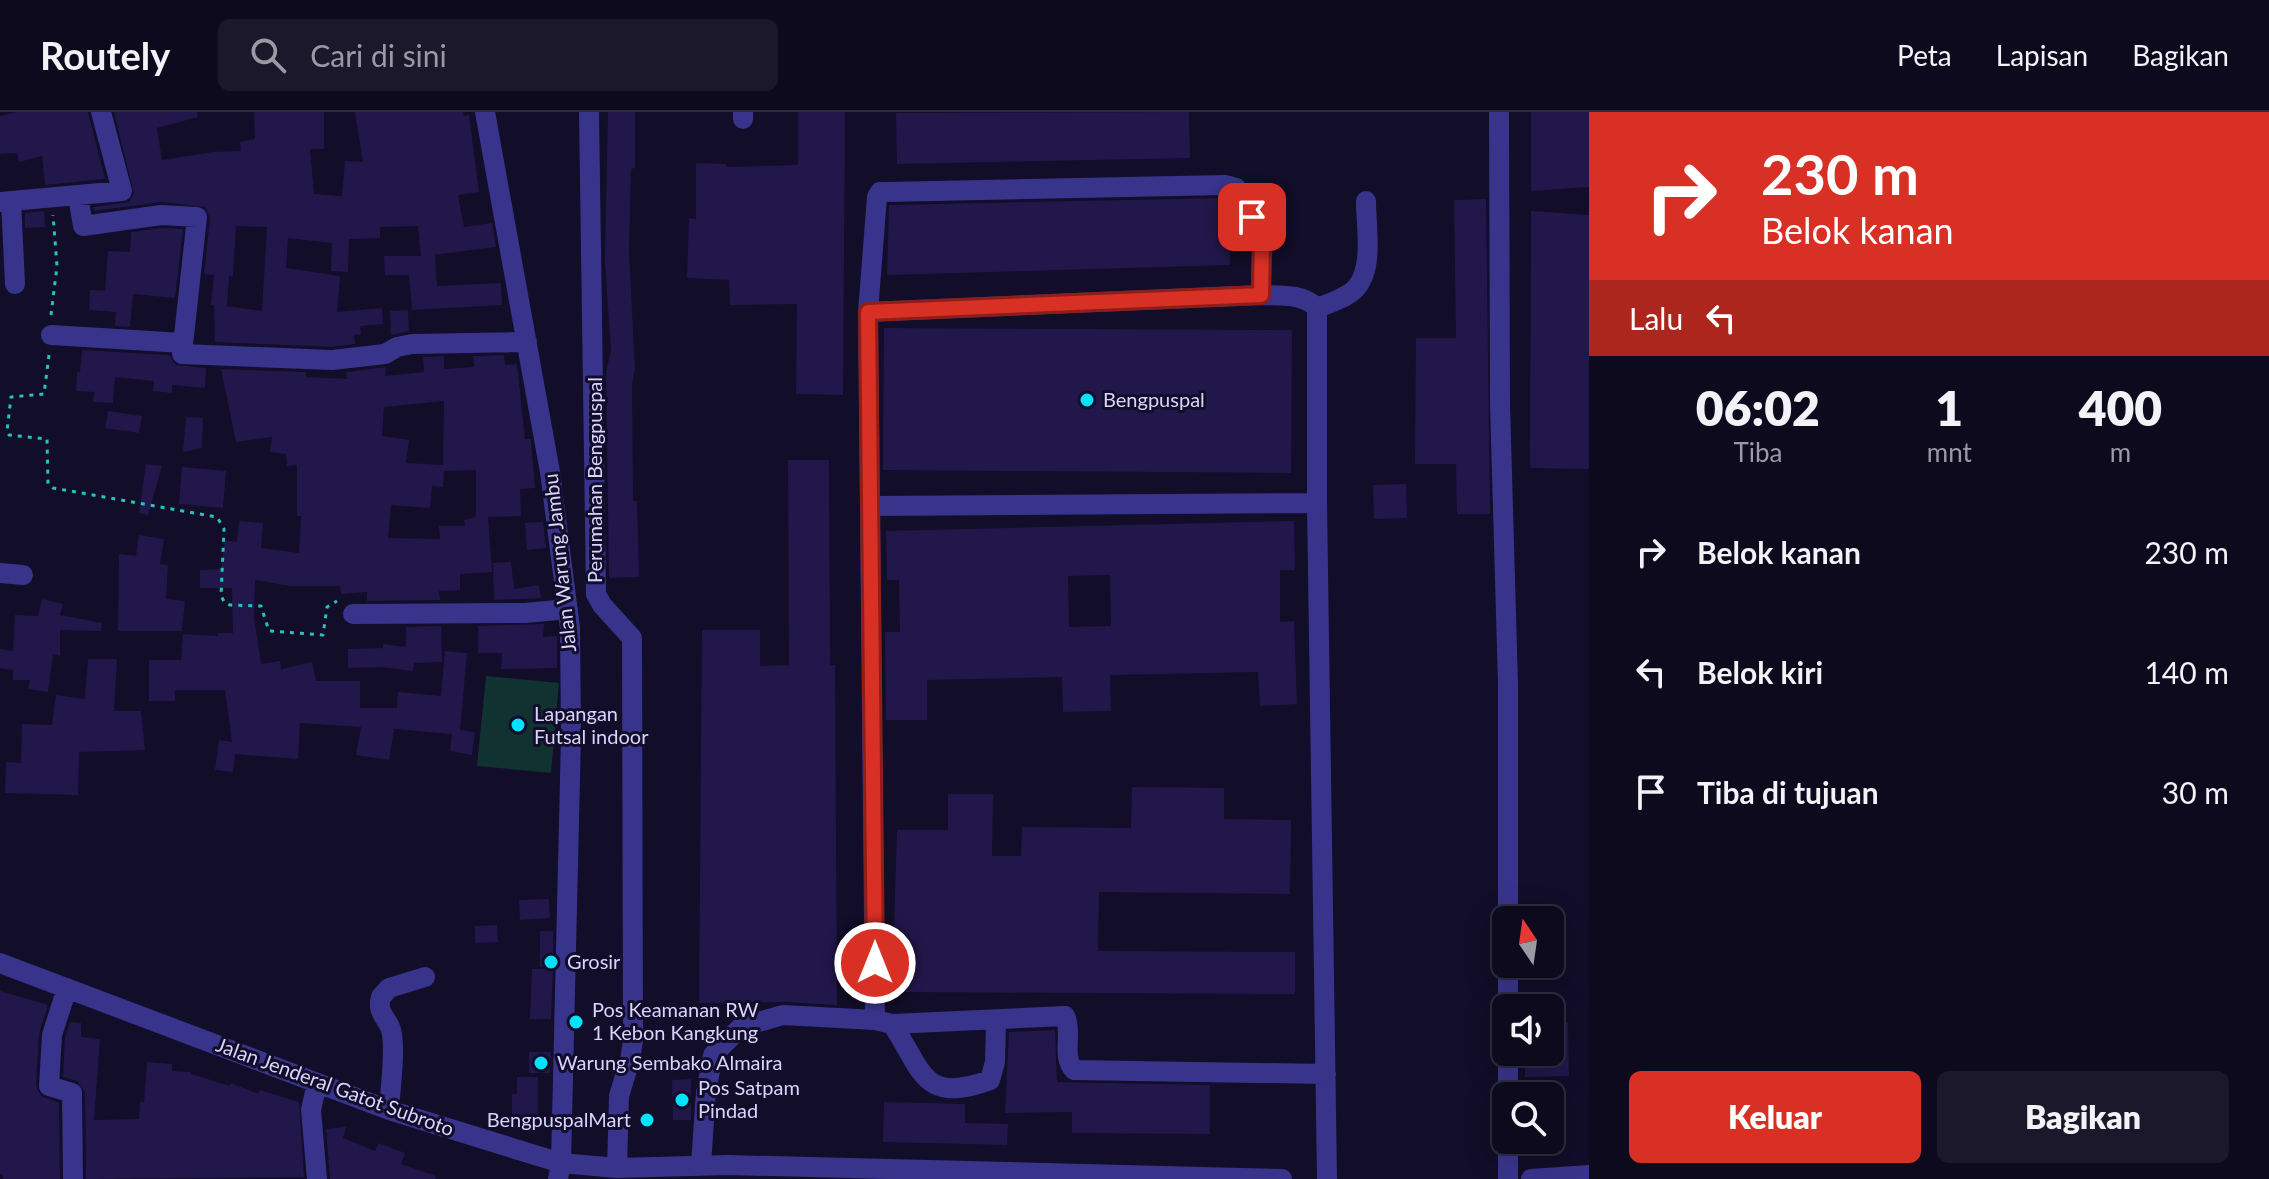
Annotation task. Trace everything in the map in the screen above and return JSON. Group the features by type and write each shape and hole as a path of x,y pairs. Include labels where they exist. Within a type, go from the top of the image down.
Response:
{"street":[{"path":"15,284 6,201 122,191 101,112"},
{"name":"Jalan Warung Jambu","path":"485,112 550,472 568,609 571,736 565,1167"},
{"name":"Perumahan Bengpuspal","path":"589,112 596,594 632,638 633,1041 619,1096 617,1168"},
{"path":"1499,112 1500,404 1508,684 1508,906"},
{"path":"996,1020 995,1062 990,1080 968,1088 941,1088 927,1082 917,1070 910,1051 883,1022 868,312 877,197 880,192 1225,185 1236,188 1243,197 1262,237 1261,295"},
{"path":"78,196 83,226 161,215 197,217 182,354 332,360 385,354 412,344 527,342"},
{"path":"1317,308 1357,287 1367,266 1366,201"},
{"path":"868,312 1261,295 1301,298 1317,308"},
{"path":"1317,308 1327,1179"},
{"path":"51,335 183,343"},
{"path":"871,506 1317,503"},
{"path":"0,573 23,575"},
{"path":"347,608 525,613 568,609"},
{"name":"Jalan Jenderal Gatot Subroto","path":"0,963 389,1110 565,1167 701,1165 729,1172 1282,1179"},
{"path":"389,1110 391,1032 380,1012 381,997 389,988 425,977"},
{"path":"67,988 52,1035 49,1086 72,1093 73,1179"},
{"path":"701,1165 706,1092 713,1055 741,1027 783,1015 883,1022 1065,1016 1069,1028 1068,1062 1074,1070 1326,1074"},
{"path":"317,1083 311,1110 317,1179"},
{"path":"1508,1154 1508,1179"},
{"path":"1531,1179 1589,1175"}],"path":[{"path":"51,199 57,266 44,394 11,397 9,435 47,439 47,478 53,488 217,517 224,529 221,596 230,605 261,606 269,631 323,635 327,607 331,602 347,608"},
{"path":"0,417 8,416"}],"green space":[{"name":"Lapangan Futsal indoor","path":"486,676 559,683 551,773 477,766"}],"building":[{"path":"17,112 88,112 105,179 45,185 42,156 19,162 17,153 0,154 0,116"},
{"path":"114,112 197,112 198,117 157,128 162,160 241,151 240,142 255,139 254,112 324,112 324,149 310,149 314,194 342,196 345,161 363,162 355,112 463,112 464,116 469,115 479,192 458,195 464,227 492,223 496,247 432,255 435,255 437,286 501,283 502,305 412,310 409,275 385,275 384,256 421,256 418,226 380,227 380,238 349,239 348,272 331,271 332,243 288,238 286,268 340,276 337,312 382,308 383,324 360,326 361,334 354,335 355,344 332,347 215,342 214,305 211,305 214,275 204,274 210,218 205,207 161,202 94,211 93,207 129,202 134,194","holes":["236,226 267,227 262,311 227,306 229,276 233,276"]},
{"path":"608,112 635,112 629,252 635,369 632,384 633,501 637,501 639,577 609,578 606,373 611,349 605,263"},
{"path":"798,112 845,112 843,395 796,394 797,304 730,305 729,280 687,278 689,218 696,219 696,163 726,164 726,167 798,165"},
{"path":"1189,112 1190,158 897,164 896,113"},
{"path":"1531,112 1589,112 1589,187 1531,191"},
{"path":"1228,199 1230,265 887,275 889,205"},
{"path":"1486,199 1490,514 1457,514 1456,464 1415,464 1416,338 1456,338 1454,200"},
{"path":"44,211 45,227 25,228 25,213"},
{"path":"1531,211 1589,215 1589,469 1531,468"},
{"path":"183,229 175,298 133,294 130,327 115,326 116,312 89,310 90,290 105,291 108,251 130,252 131,232"},
{"path":"408,310 409,331 391,335 390,311"},
{"name":"Bengpuspal","path":"884,328 1292,330 1291,473 883,470"},
{"path":"82,350 169,355 176,365 206,368 205,388 172,385 172,393 153,391 154,381 115,377 113,403 93,402 94,392 76,391"},
{"path":"504,355 505,365 517,364 525,439 531,439 535,488 520,489 521,516 488,517 492,572 460,574 460,590 439,591 440,600 367,601 367,592 341,594 340,586 290,586 255,580 254,617 261,664 280,661 281,669 312,662 316,681 360,681 360,708 397,708 398,692 441,696 445,651 467,653 460,730 475,732 472,755 450,751 452,734 394,729 389,760 356,755 361,727 300,723 298,759 235,754 233,772 215,770 219,740 232,742 225,690 175,690 175,701 149,701 149,660 181,660 183,634 218,636 218,633 233,633 232,588 200,588 200,570 221,569 225,540 237,542 239,521 263,523 261,548 299,553 301,516 297,516 297,465 287,466 286,454 270,452 272,437 236,442 221,369 306,372 306,377 347,379 346,372 386,367 385,376 424,372 423,357 444,356 444,369 474,367 473,356","holes":["444,401 443,465 406,463 409,440 382,436 384,407","476,470 476,517 464,520 465,526 439,526 440,539 388,538 391,505 430,508 432,486 443,487 444,471"]},
{"path":"108,411 142,416 139,433 105,428"},
{"path":"186,417 203,418 202,448 183,452"},
{"path":"788,460 829,460 830,665 835,665 837,1005 699,1003 702,630 760,630 760,666 789,665"},
{"path":"146,464 162,466 148,515 139,513"},
{"path":"182,467 226,471 223,508 179,504"},
{"path":"1406,484 1407,518 1374,519 1373,485"},
{"path":"1294,521 1295,570 1280,570 1280,622 1294,621 1297,704 1260,706 1258,672 1110,675 1111,711 1063,712 1062,677 927,680 927,720 886,720 885,632 900,632 899,580 887,580 886,531","holes":["1110,575 1111,626 1069,627 1068,576"]},
{"path":"543,522 546,548 527,550 525,523"},
{"path":"139,535 164,539 160,564 168,565 166,599 185,601 182,631 118,631 119,554 136,556"},
{"path":"511,562 514,589 539,585 541,598 494,600 493,563"},
{"path":"42,599 63,604 60,615 102,623 101,631 60,630 60,656 53,654 48,692 28,689 30,680 13,680 13,670 0,668 0,649 13,651 15,615 38,616"},
{"path":"544,624 543,637 557,636 557,668 501,669 502,653 478,653 478,626"},
{"path":"441,626 442,662 414,663 413,671 381,667 348,668 348,649 383,648 383,644 406,647 406,627"},
{"path":"88,659 117,659 114,711 141,711 145,750 79,752 78,795 5,793 6,762 21,763 22,724 52,725 56,695 85,699"},
{"path":"1132,787 1224,788 1224,819 1291,820 1290,894 1099,892 1098,951 1295,952 1295,994 892,992 897,830 948,830 948,794 993,794 992,856 1021,856 1022,827 1131,828"},
{"path":"549,899 550,918 520,920 519,900"},
{"path":"497,925 498,942 475,943 475,926"},
{"path":"540,931 553,931 553,967 540,967"},
{"path":"532,969 553,969 551,1019 530,1019"},
{"path":"0,991 48,1005 39,1034 36,1086 41,1096 59,1103 60,1179 3,1179 0,1174"},
{"path":"70,1022 81,1023 81,1037 100,1039 94,1120 139,1119 140,1102 144,1102 147,1062 172,1064 172,1071 191,1072 258,1094 260,1090 299,1102 304,1177 86,1179 85,1092 77,1081 63,1077 65,1037"},
{"path":"1564,1023 1568,1023 1569,1076 1525,1077 1525,1066 1564,1066"},
{"path":"1055,1030 1057,1082 1210,1085 1210,1134 1072,1133 1072,1112 1005,1113 1009,1032"},
{"name":"Warung Sembako Almaira","path":"529,1052 551,1052 550,1073 529,1073"},
{"path":"517,1077 538,1077 538,1118 512,1118 512,1094 517,1094"},
{"name":"Pos Satpam Pindad","path":"691,1079 691,1120 673,1120 672,1080"},
{"path":"884,1102 965,1104 965,1123 1008,1124 1007,1145 883,1142"},
{"path":"346,1127 343,1138 375,1151 378,1143 405,1153 401,1164 436,1176 435,1179 330,1179 326,1129"}],"place":[{"name":"Bengpuspal","path":"1087,400"},
{"name":"Lapangan Futsal indoor","path":"518,725"},
{"name":"Grosir","path":"551,962"},
{"name":"Pos Keamanan RW 1 Kebon Kangkung","path":"576,1022"},
{"name":"Warung Sembako Almaira","path":"541,1063"},
{"name":"Pos Satpam Pindad","path":"682,1100"},
{"name":"BengpuspalMart","path":"647,1120"}],"route":[{"path":"875,963 868,312 1261,295 1262,237 1252,217"}]}
